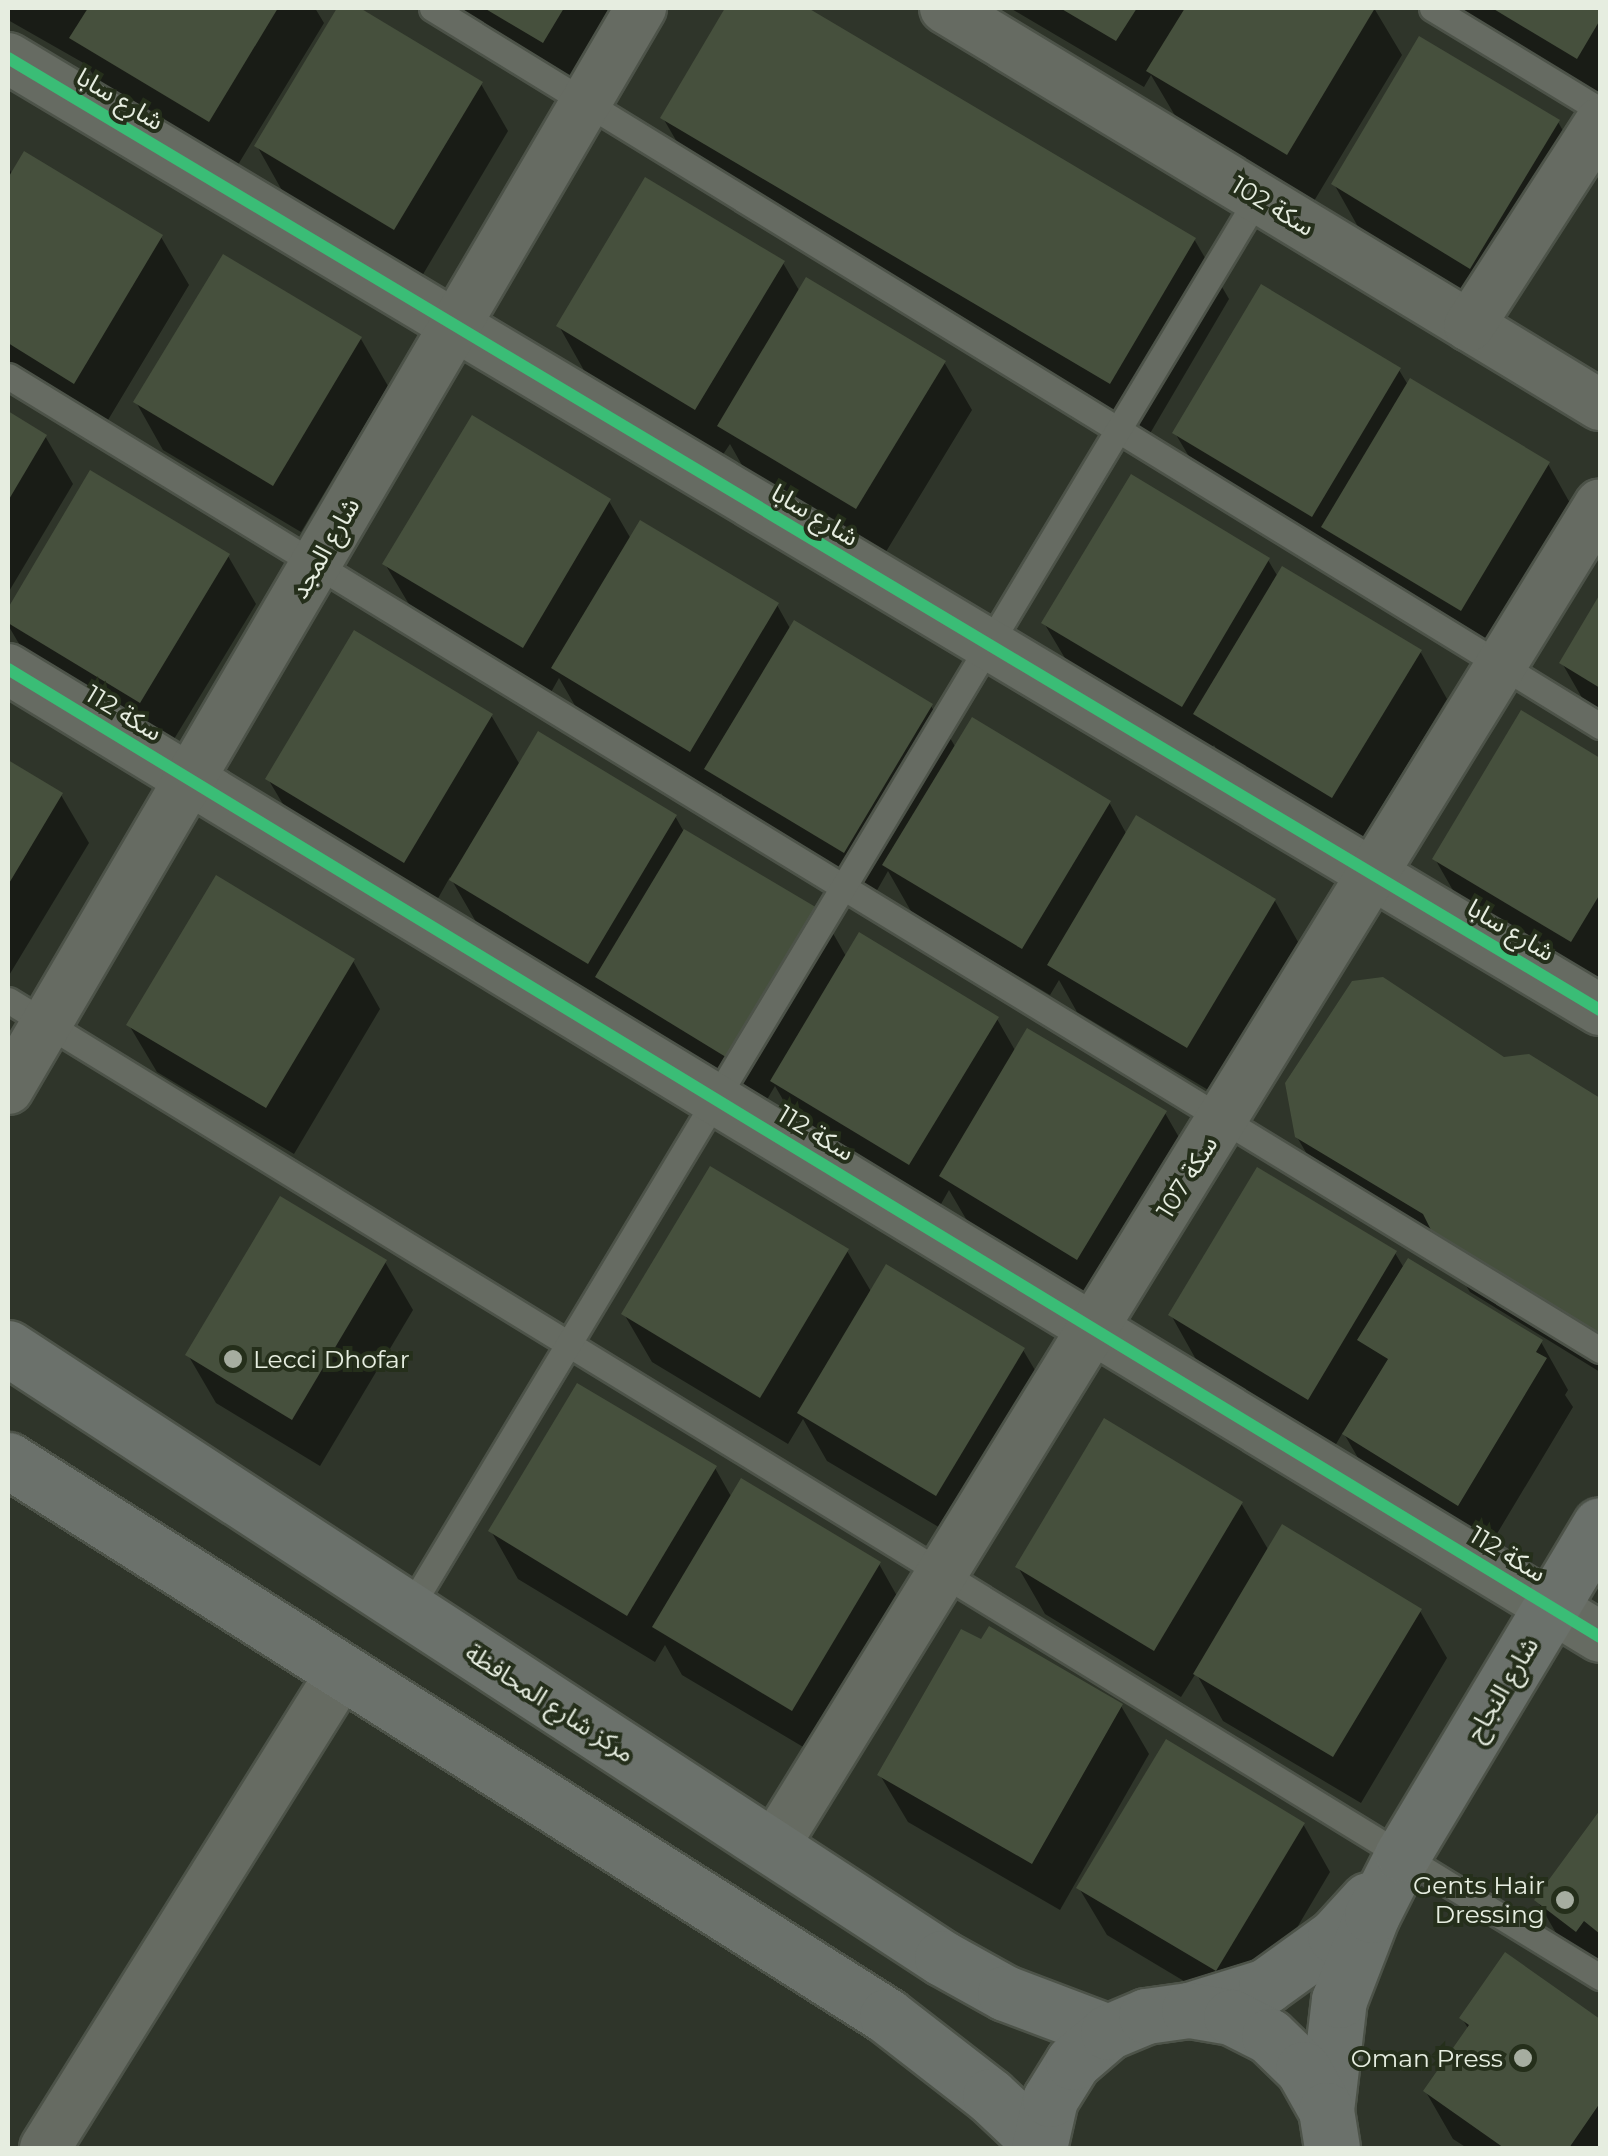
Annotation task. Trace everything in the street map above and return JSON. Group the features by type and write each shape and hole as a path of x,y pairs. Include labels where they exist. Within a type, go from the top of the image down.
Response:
{"street":[{"name":"شارع المجد","path":"8,1088 27,1012 190,779 641,8"},
{"name":"سكة 102","path":"945,8 1600,406"},
{"name":"شارع سابا","path":"8,58 1600,1010"},
{"path":"1469,326 1600,123"},
{"name":"سكة 107","path":"772,1849 1600,504"},
{"name":"سكة 112","path":"8,668 1600,1637"},
{"name":"مركز شارع المحافظة","path":"8,1348 772,1849 1005,1993 1108,2032"},
{"path":"8,1460 887,2016 990,2096 1039,2145 1058,2086 1073,2062 1108,2032 1146,2016 1189,2010 1230,2017 1269,2036 1303,2069 1329,2129"},
{"name":"شارع النجاح","path":"1189,2010 1266,1986 1300,1965 1364,1905 1402,1854 1600,1524"},
{"path":"45,2148 342,1672"},
{"name":"شارع النجاح","path":"1329,2129 1339,2000 1354,1957 1402,1854"}],"lane":[{"path":"432,8 1600,726"},
{"path":"1432,8 1600,110"},
{"path":"408,1610 1258,198"},
{"path":"8,376 1600,1350"},
{"path":"27,1012 1600,1976"}],"building":[{"path":"88,8 278,8 209,122 69,38"},
{"path":"337,8 360,8 483,82 394,230 254,146"},
{"path":"484,8 564,8 543,43"},
{"path":"725,8 808,8 1196,238 1110,384 660,118"},
{"path":"1060,8 1137,8 1116,41"},
{"path":"1185,8 1375,8 1287,155 1146,71"},
{"path":"1492,8 1600,8 1600,20 1577,59"},
{"path":"1419,36 1560,120 1470,269 1331,184"},
{"path":"24,151 163,235 74,384 8,343 8,178"},
{"path":"645,177 785,261 695,410 556,326"},
{"path":"223,254 362,337 273,486 133,402"},
{"path":"806,277 946,361 856,509 717,426"},
{"path":"1261,284 1401,368 1312,517 1172,433"},
{"path":"1410,378 1550,462 1461,611 1321,527"},
{"path":"8,411 47,435 8,501"},
{"path":"472,415 611,499 523,648 382,564"},
{"path":"90,470 230,554 140,703 8,623 8,608"},
{"path":"1131,474 1270,558 1182,707 1041,623"},
{"path":"640,520 779,603 690,752 551,668"},
{"path":"1282,566 1422,650 1332,798 1193,714"},
{"path":"1600,594 1600,688 1559,663"},
{"path":"794,620 933,704 844,853 704,769"},
{"path":"354,630 493,714 404,863 265,779"},
{"path":"1521,710 1600,758 1600,894 1571,942 1432,859"},
{"path":"972,717 1111,801 1022,949 882,865"},
{"path":"538,731 677,815 588,964 449,880"},
{"path":"8,760 63,793 8,885"},
{"path":"1136,815 1276,899 1187,1048 1047,965"},
{"path":"684,829 824,912 734,1062 595,977"},
{"path":"216,875 355,959 266,1108 126,1025"},
{"path":"859,932 999,1017 909,1165 770,1081"},
{"path":"1383,977 1504,1057 1529,1054 1600,1098 1599,1334 1432,1232 1423,1214 1295,1137 1285,1083 1352,981"},
{"path":"1027,1028 1167,1111 1077,1260 939,1176"},
{"path":"710,1166 849,1249 760,1398 621,1314"},
{"path":"1257,1167 1397,1251 1308,1400 1168,1315"},
{"path":"280,1196 387,1260 292,1420 185,1355"},
{"path":"1408,1258 1543,1340 1536,1352 1547,1358 1458,1506 1342,1434 1388,1359 1357,1340"},
{"path":"886,1264 1025,1348 936,1496 797,1413"},
{"path":"577,1383 717,1466 627,1616 488,1531"},
{"path":"1104,1418 1243,1502 1154,1651 1015,1567"},
{"path":"741,1478 881,1562 792,1711 652,1627"},
{"path":"1282,1524 1422,1609 1333,1757 1193,1674"},
{"path":"989,1626 1123,1704 1032,1864 877,1775 961,1629 981,1639"},
{"path":"1166,1739 1305,1823 1216,1971 1076,1888"},
{"path":"1600,1810 1600,1934 1584,1921 1576,1932 1534,1900"},
{"name":"Oman Press","path":"1505,1952 1600,2019 1600,2103 1569,2148 1504,2148 1423,2091 1469,2025 1459,2018"}],"cycle path":[{"path":"8,58 1600,1010"},
{"path":"8,669 1600,1637"}],"place":[{"name":"Lecci Dhofar","path":"233,1359"},
{"name":"Gents Hair Dressing","path":"1565,1900"},
{"name":"Oman Press","path":"1523,2058"}]}
